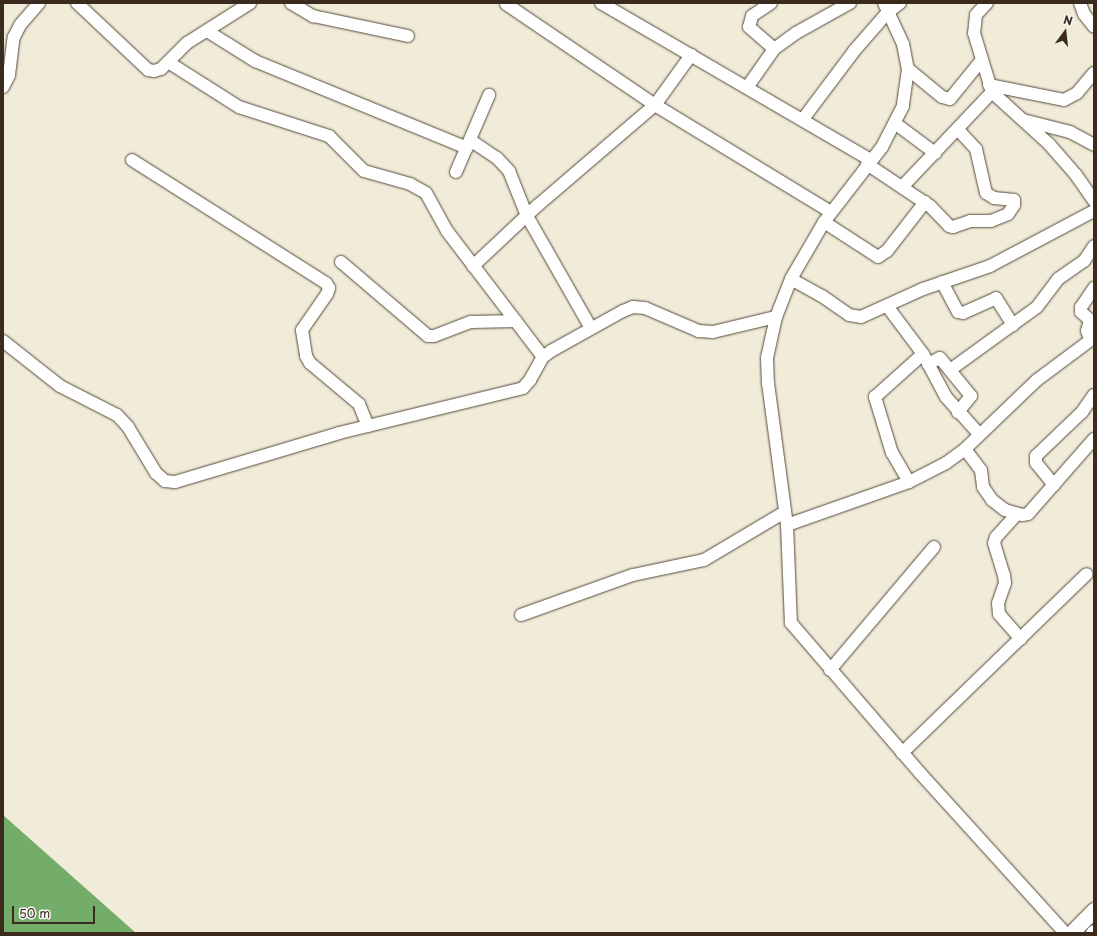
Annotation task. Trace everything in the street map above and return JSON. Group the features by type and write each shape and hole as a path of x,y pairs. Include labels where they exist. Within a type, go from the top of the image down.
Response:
{"main road":[{"path":"1070,933 1094,910"}],"street":[{"path":"3,88 9,74 14,37 20,25 39,3"},
{"path":"77,3 148,70 161,68 187,43 250,3"},
{"path":"291,3 313,16 408,36"},
{"path":"601,3 748,86 803,119 869,162 902,187 926,202 944,222 953,227 970,221 991,221 1008,214 1014,205 1014,200 1011,198 999,199 986,193 976,149 958,130"},
{"path":"771,3 752,16 749,27 774,49"},
{"path":"748,86 774,49 796,33 850,3"},
{"path":"803,119 886,7 900,3"},
{"path":"987,3 976,15 974,24 981,61 990,89 1020,120 1062,158 1094,201"},
{"path":"1080,3 1084,14 1094,27"},
{"path":"506,4 655,105 827,217 878,257 887,251 926,202"},
{"path":"886,7 903,44 908,69 903,106 896,124 827,217 791,279 776,317 767,358 768,383 787,525 791,623 902,753 1065,933"},
{"path":"206,31 254,61 468,144 497,158 509,171 527,216 591,328"},
{"path":"473,266 527,216 655,105 691,54"},
{"path":"908,69 942,97 950,99 981,61"},
{"path":"168,62 239,107 329,136 364,171 419,188 431,198 447,231 544,357"},
{"path":"990,89 1064,100 1077,93 1094,73"},
{"path":"902,187 958,130 990,89"},
{"path":"456,172 489,95"},
{"path":"1020,120 1070,132 1094,145"},
{"path":"896,124 935,153"},
{"path":"132,160 326,283 327,294 302,330 306,356 310,363 359,404 368,426"},
{"path":"791,279 822,296 855,317 887,306 942,282 990,266 1094,211"},
{"path":"950,370 1037,307 1058,279 1084,261 1094,246"},
{"path":"341,262 423,334 434,336 471,322 516,321"},
{"path":"942,282 958,312 963,313 996,298 1013,325"},
{"path":"787,525 908,482 965,449 1037,380 1093,340 1087,332 1090,320 1081,312 1081,307 1094,288"},
{"path":"887,306 926,359 946,397 979,434"},
{"path":"3,342 60,386 117,415 128,427 156,473 165,481 186,481 368,426 522,388 530,380 544,357 591,328 633,307 645,308 698,331 713,332 776,317"},
{"path":"908,482 890,447 875,396 926,359 940,358 971,396 958,412"},
{"path":"1054,486 1036,464 1036,456 1082,412 1094,395"},
{"path":"965,449 982,470 986,494 998,505 1016,515 1028,514 1094,439"},
{"path":"521,615 633,575 704,560 785,512"},
{"path":"1016,515 996,537 994,549 1004,575 1005,583 998,603 999,614 1021,639"},
{"path":"830,670 934,547"},
{"path":"902,753 1088,574"}],"green space":[{"path":"3,815 136,933 3,933"}]}
